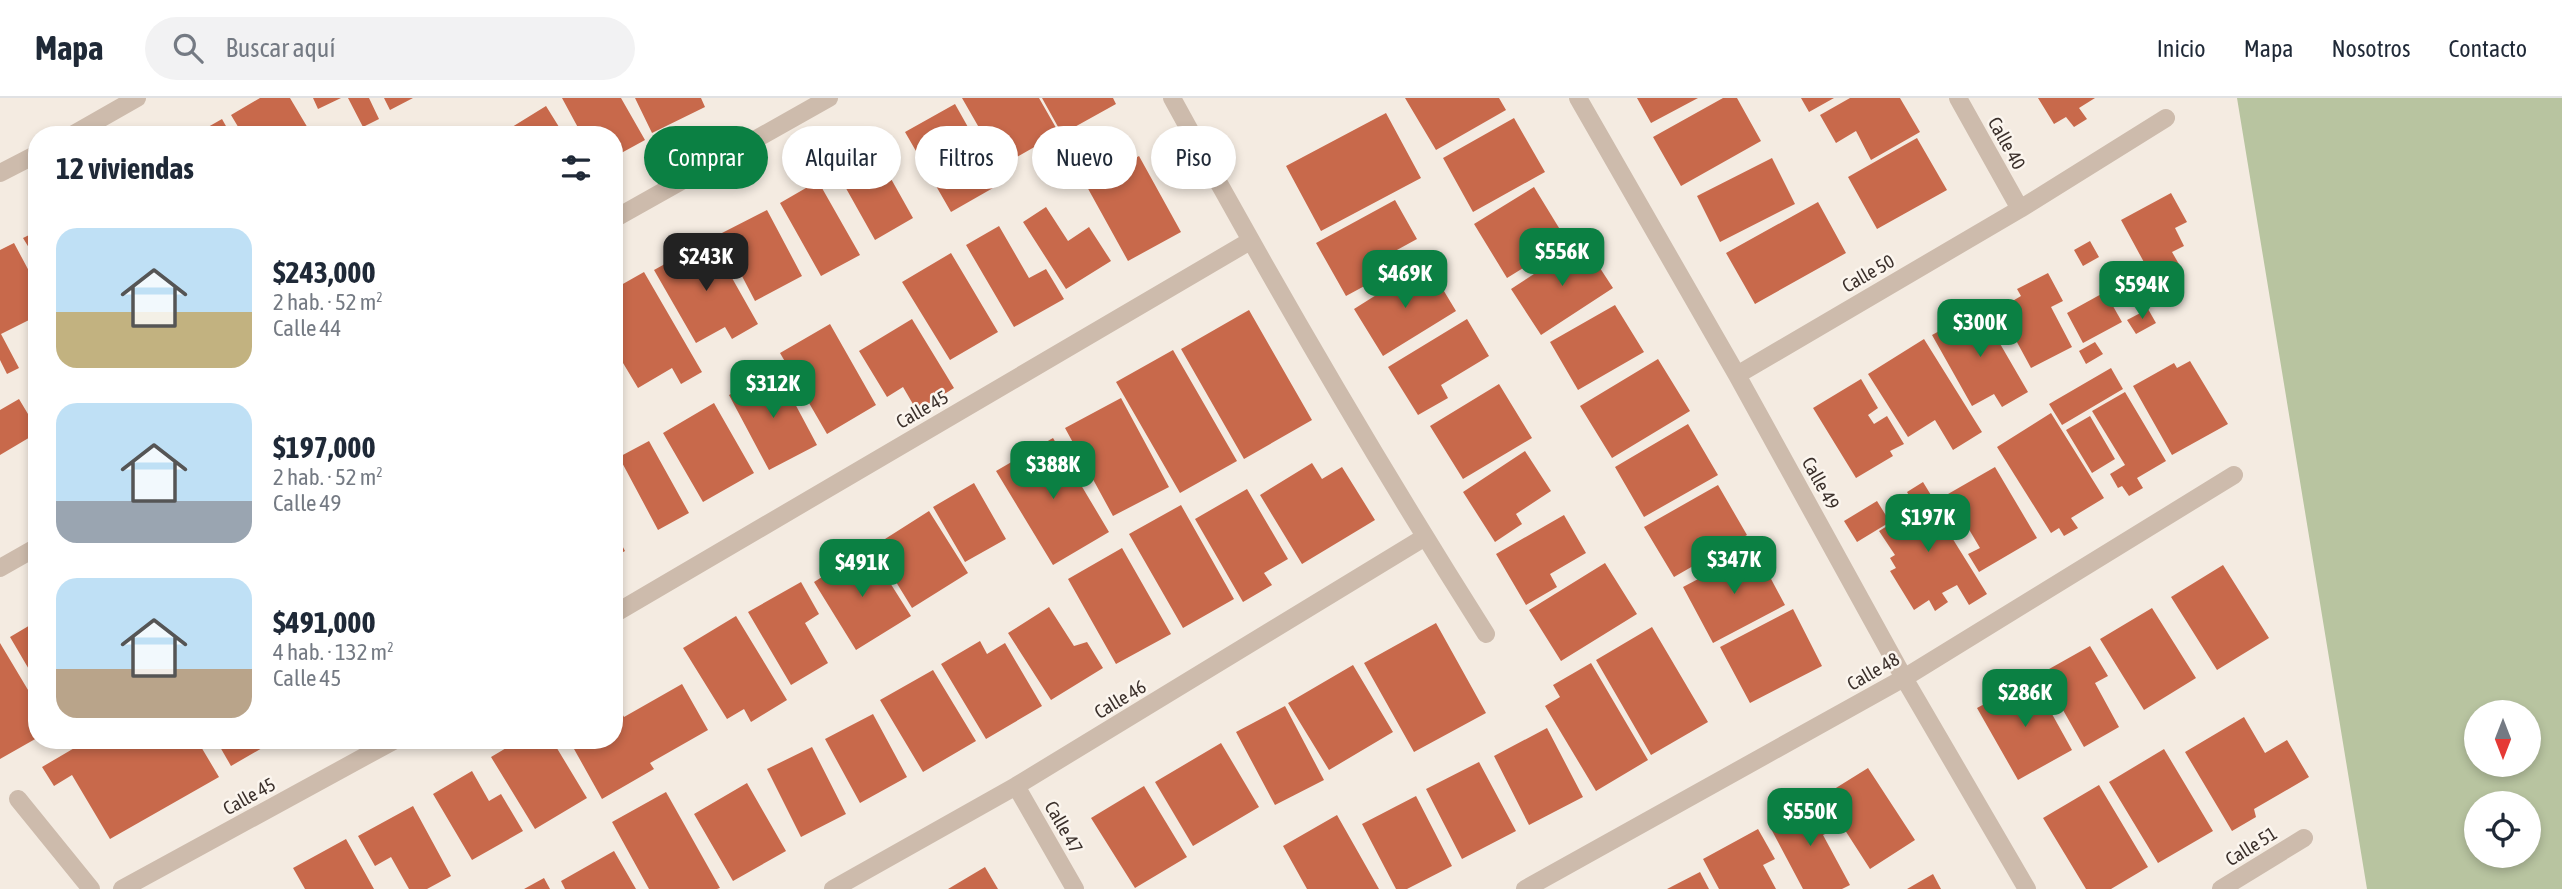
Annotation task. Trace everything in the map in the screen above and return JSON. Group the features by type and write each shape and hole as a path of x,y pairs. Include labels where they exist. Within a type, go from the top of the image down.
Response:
{"street":[{"path":"107,126 137,98"},
{"path":"623,214 829,98"},
{"path":"1172,98 1250,241 1424,537 1486,634"},
{"name":"Calle 49","path":"1578,98 1738,374 1904,678 2027,889"},
{"name":"Calle 40","path":"1958,98 2020,209"},
{"name":"Calle 50","path":"1738,374 2020,209 2166,118"},
{"path":"0,173 28,159"},
{"name":"Calle 45","path":"623,609 1250,241"},
{"name":"Calle 48","path":"1525,889 1904,678 2234,475"},
{"name":"Calle 46","path":"833,889 1016,786 1424,537"},
{"path":"0,568 28,552"},
{"name":"Calle 45","path":"122,889 379,749"},
{"name":"Calle 47","path":"1016,786 1075,889"},
{"path":"18,799 91,889"},
{"name":"Calle 51","path":"2221,889 2304,838"}],"green space":[{"path":"2237,98 2562,98 2562,889 2367,889"}],"building":[{"path":"260,98 290,98 307,126 238,126 231,115"},
{"path":"313,98 341,98 318,109"},
{"path":"348,98 369,98 379,119 362,126"},
{"path":"384,98 413,98 390,110"},
{"path":"562,98 621,98 644,138 623,152 623,126 577,126"},
{"path":"635,98 701,98 705,107 666,126 649,126"},
{"path":"962,98 1039,98 1055,126 1032,126 1032,148 1018,156 1018,126 978,126"},
{"path":"1042,98 1113,98 1116,104 1076,126 1058,126"},
{"path":"1405,98 1499,98 1506,110 1436,150"},
{"path":"1637,98 1698,98 1651,123"},
{"path":"1723,98 1737,98 1761,141 1681,186 1653,137"},
{"path":"1801,98 1834,98 1809,112"},
{"path":"1850,98 1900,98 1920,132 1871,160 1856,131 1836,143 1820,115"},
{"path":"2038,98 2095,98 2079,108 2087,119 2074,127 2066,117 2054,124"},
{"path":"955,104 967,126 916,126"},
{"path":"546,106 558,126 514,126"},
{"path":"1386,113 1421,178 1321,231 1286,166"},
{"path":"1514,118 1545,172 1473,212 1443,158"},
{"path":"222,119 226,126 210,126"},
{"path":"915,126 915,149 905,132"},
{"path":"1917,138 1947,190 1877,229 1848,177"},
{"path":"1139,156 1151,178 1151,189 1157,189 1181,232 1128,261 1088,189 1137,189"},
{"path":"1772,158 1795,204 1720,242 1697,196"},
{"path":"1534,187 1567,241 1507,278 1474,224"},
{"path":"804,189 823,189 860,255 821,276 780,203"},
{"path":"846,189 897,189 913,218 875,240"},
{"path":"938,189 991,189 951,212"},
{"path":"2171,193 2187,222 2175,228 2184,246 2172,252 2184,273 2158,288 2121,220"},
{"path":"1395,200 1417,239 1375,262 1383,276 1346,296 1316,243"},
{"path":"1818,202 1846,253 1755,304 1726,253"},
{"path":"1046,207 1068,241 1089,227 1111,261 1066,289 1023,222"},
{"path":"767,210 802,276 755,301 720,234"},
{"path":"999,226 1029,278 1046,269 1064,299 1014,327 966,245"},
{"path":"710,239 758,324 732,339 725,327 696,343 654,270"},
{"path":"2090,241 2099,257 2083,266 2074,250"},
{"path":"1583,242 1613,288 1541,335 1511,289"},
{"path":"14,243 28,269 28,320 1,334 19,368 7,374 0,360 0,250"},
{"path":"951,253 998,332 950,360 902,282"},
{"path":"1427,263 1456,311 1383,356 1354,309"},
{"path":"644,272 702,372 681,384 672,368 638,388 623,363 623,284"},
{"path":"2048,273 2063,301 2051,307 2072,347 2031,368 1999,309 2021,296 2017,289"},
{"path":"2105,292 2122,322 2083,343 2067,313"},
{"path":"1615,305 1644,352 1578,390 1550,342"},
{"path":"1985,306 2004,339 1999,342 2028,392 2002,407 1994,394 1972,406 1932,335"},
{"path":"2148,309 2156,323 2136,334 2127,320"},
{"path":"1249,310 1312,420 1244,459 1181,349"},
{"path":"912,319 954,388 917,411 903,387 887,397 859,351"},
{"path":"1467,319 1489,356 1441,385 1448,398 1418,415 1388,367"},
{"path":"830,324 876,405 827,434 780,353"},
{"path":"1924,339 1982,432 1953,450 1935,420 1908,437 1868,374"},
{"path":"2095,342 2103,354 2086,364 2079,351"},
{"path":"1173,350 1237,461 1180,493 1116,382"},
{"path":"1658,359 1690,411 1612,458 1580,406"},
{"path":"2190,361 2228,424 2172,455 2133,386 2174,363 2177,368"},
{"path":"2111,368 2123,389 2062,425 2049,404"},
{"path":"777,370 817,445 769,470 729,395"},
{"path":"1861,379 1878,408 1868,415 1874,424 1887,416 1904,444 1890,451 1893,456 1856,478 1813,408"},
{"path":"1499,384 1532,438 1463,479 1430,426"},
{"path":"2125,392 2166,461 2137,478 2143,488 2129,496 2122,486 2118,488 2110,474 2125,465 2092,411"},
{"path":"1121,398 1169,487 1113,516 1065,428"},
{"path":"19,399 28,414 28,438 0,455 0,410"},
{"path":"714,403 754,473 703,502 663,433"},
{"path":"2051,413 2104,498 2071,518 2078,528 2064,536 2059,528 2051,533 1997,447"},
{"path":"2090,416 2115,459 2092,473 2066,430"},
{"path":"1688,424 1718,475 1644,517 1615,467"},
{"path":"1053,438 1109,532 1053,565 996,471"},
{"path":"649,441 689,513 658,530 623,464 623,455"},
{"path":"1525,451 1551,491 1516,514 1522,524 1495,542 1463,492"},
{"path":"1312,463 1322,479 1342,467 1375,520 1302,564 1260,495"},
{"path":"1995,467 2037,538 1979,572 1968,554 1980,548 1948,494"},
{"path":"1923,482 1945,518 1941,520 1987,594 1969,605 1957,585 1942,593 1948,602 1935,611 1929,600 1914,610 1890,571 1896,568 1890,558 1895,555 1879,531 1897,520 1892,513 1912,501 1907,492"},
{"path":"974,483 1006,539 965,562 933,507"},
{"path":"1718,485 1747,535 1674,577 1644,527"},
{"path":"1247,489 1288,559 1264,573 1272,585 1243,602 1195,519"},
{"path":"1877,501 1890,522 1857,542 1844,521"},
{"path":"1181,505 1234,599 1183,628 1129,534"},
{"path":"929,511 968,573 912,608 874,546"},
{"path":"1564,515 1586,553 1550,574 1557,587 1526,605 1496,554"},
{"path":"868,548 911,616 856,650 814,582"},
{"path":"1122,548 1171,634 1116,664 1068,579"},
{"path":"1755,549 1785,605 1713,643 1683,587"},
{"path":"1605,563 1637,614 1561,661 1529,610"},
{"path":"2223,565 2269,638 2217,670 2171,597"},
{"path":"801,582 819,614 805,623 828,663 791,685 748,612"},
{"path":"1049,607 1074,646 1087,642 1103,668 1051,700 1008,633"},
{"path":"2152,608 2196,678 2144,710 2100,639"},
{"path":"1793,609 1822,666 1750,703 1720,647"},
{"path":"736,616 787,700 751,722 744,709 727,719 683,648"},
{"path":"1436,623 1486,713 1414,752 1364,663"},
{"path":"28,626 28,668 10,637"},
{"path":"1652,627 1708,722 1651,755 1596,660"},
{"path":"980,641 987,654 1005,643 1042,706 986,739 941,664"},
{"path":"0,643 28,690 28,743 0,759"},
{"path":"2090,646 2108,676 2095,683 2119,727 2084,747 2042,673"},
{"path":"1591,663 1648,760 1596,791 1545,706 1560,697 1553,685"},
{"path":"1353,665 1393,732 1329,770 1288,703"},
{"path":"933,670 976,741 923,772 880,700"},
{"path":"2032,678 2072,750 2018,780 1977,708"},
{"path":"682,684 708,730 650,763 654,769 602,799 574,749 623,749 624,717"},
{"path":"1285,706 1324,780 1275,805 1236,732"},
{"path":"873,714 907,777 860,803 825,739"},
{"path":"2244,717 2265,753 2287,740 2309,777 2254,809 2256,817 2232,831 2185,752"},
{"path":"1547,728 1583,797 1529,825 1494,756"},
{"path":"1221,743 1259,807 1193,846 1155,782"},
{"path":"812,747 846,814 801,837 767,769"},
{"path":"73,749 202,749 219,777 110,839 72,775 54,786 42,767"},
{"path":"221,749 260,749 231,766"},
{"path":"505,749 557,749 587,798 535,829 491,757"},
{"path":"2164,749 2213,831 2158,863 2109,782"},
{"path":"1479,762 1516,831 1462,859 1426,789"},
{"path":"1868,768 1915,840 1870,869 1823,796"},
{"path":"472,771 489,801 501,794 523,831 472,860 433,794"},
{"path":"747,783 786,851 733,881 694,814"},
{"path":"2099,785 2148,867 2111,889 2086,889 2043,818"},
{"path":"1144,786 1187,857 1135,888 1091,818"},
{"path":"666,792 720,888 649,889 612,822"},
{"path":"1416,796 1452,866 1407,889 1396,889 1362,824"},
{"path":"1818,799 1835,829 1823,835 1850,885 1842,889 1803,889 1769,825"},
{"path":"413,806 451,876 427,889 409,889 391,857 375,866 358,836"},
{"path":"1337,815 1379,889 1307,889 1283,846"},
{"path":"1758,829 1775,859 1763,865 1776,889 1719,889 1703,859"},
{"path":"346,839 374,889 305,889 293,868"},
{"path":"614,851 636,889 565,889 561,881"},
{"path":"985,867 998,889 948,889"},
{"path":"1700,872 1709,889 1667,889"},
{"path":"1933,874 1941,889 1907,889"},
{"path":"544,878 550,889 524,889"}]}
